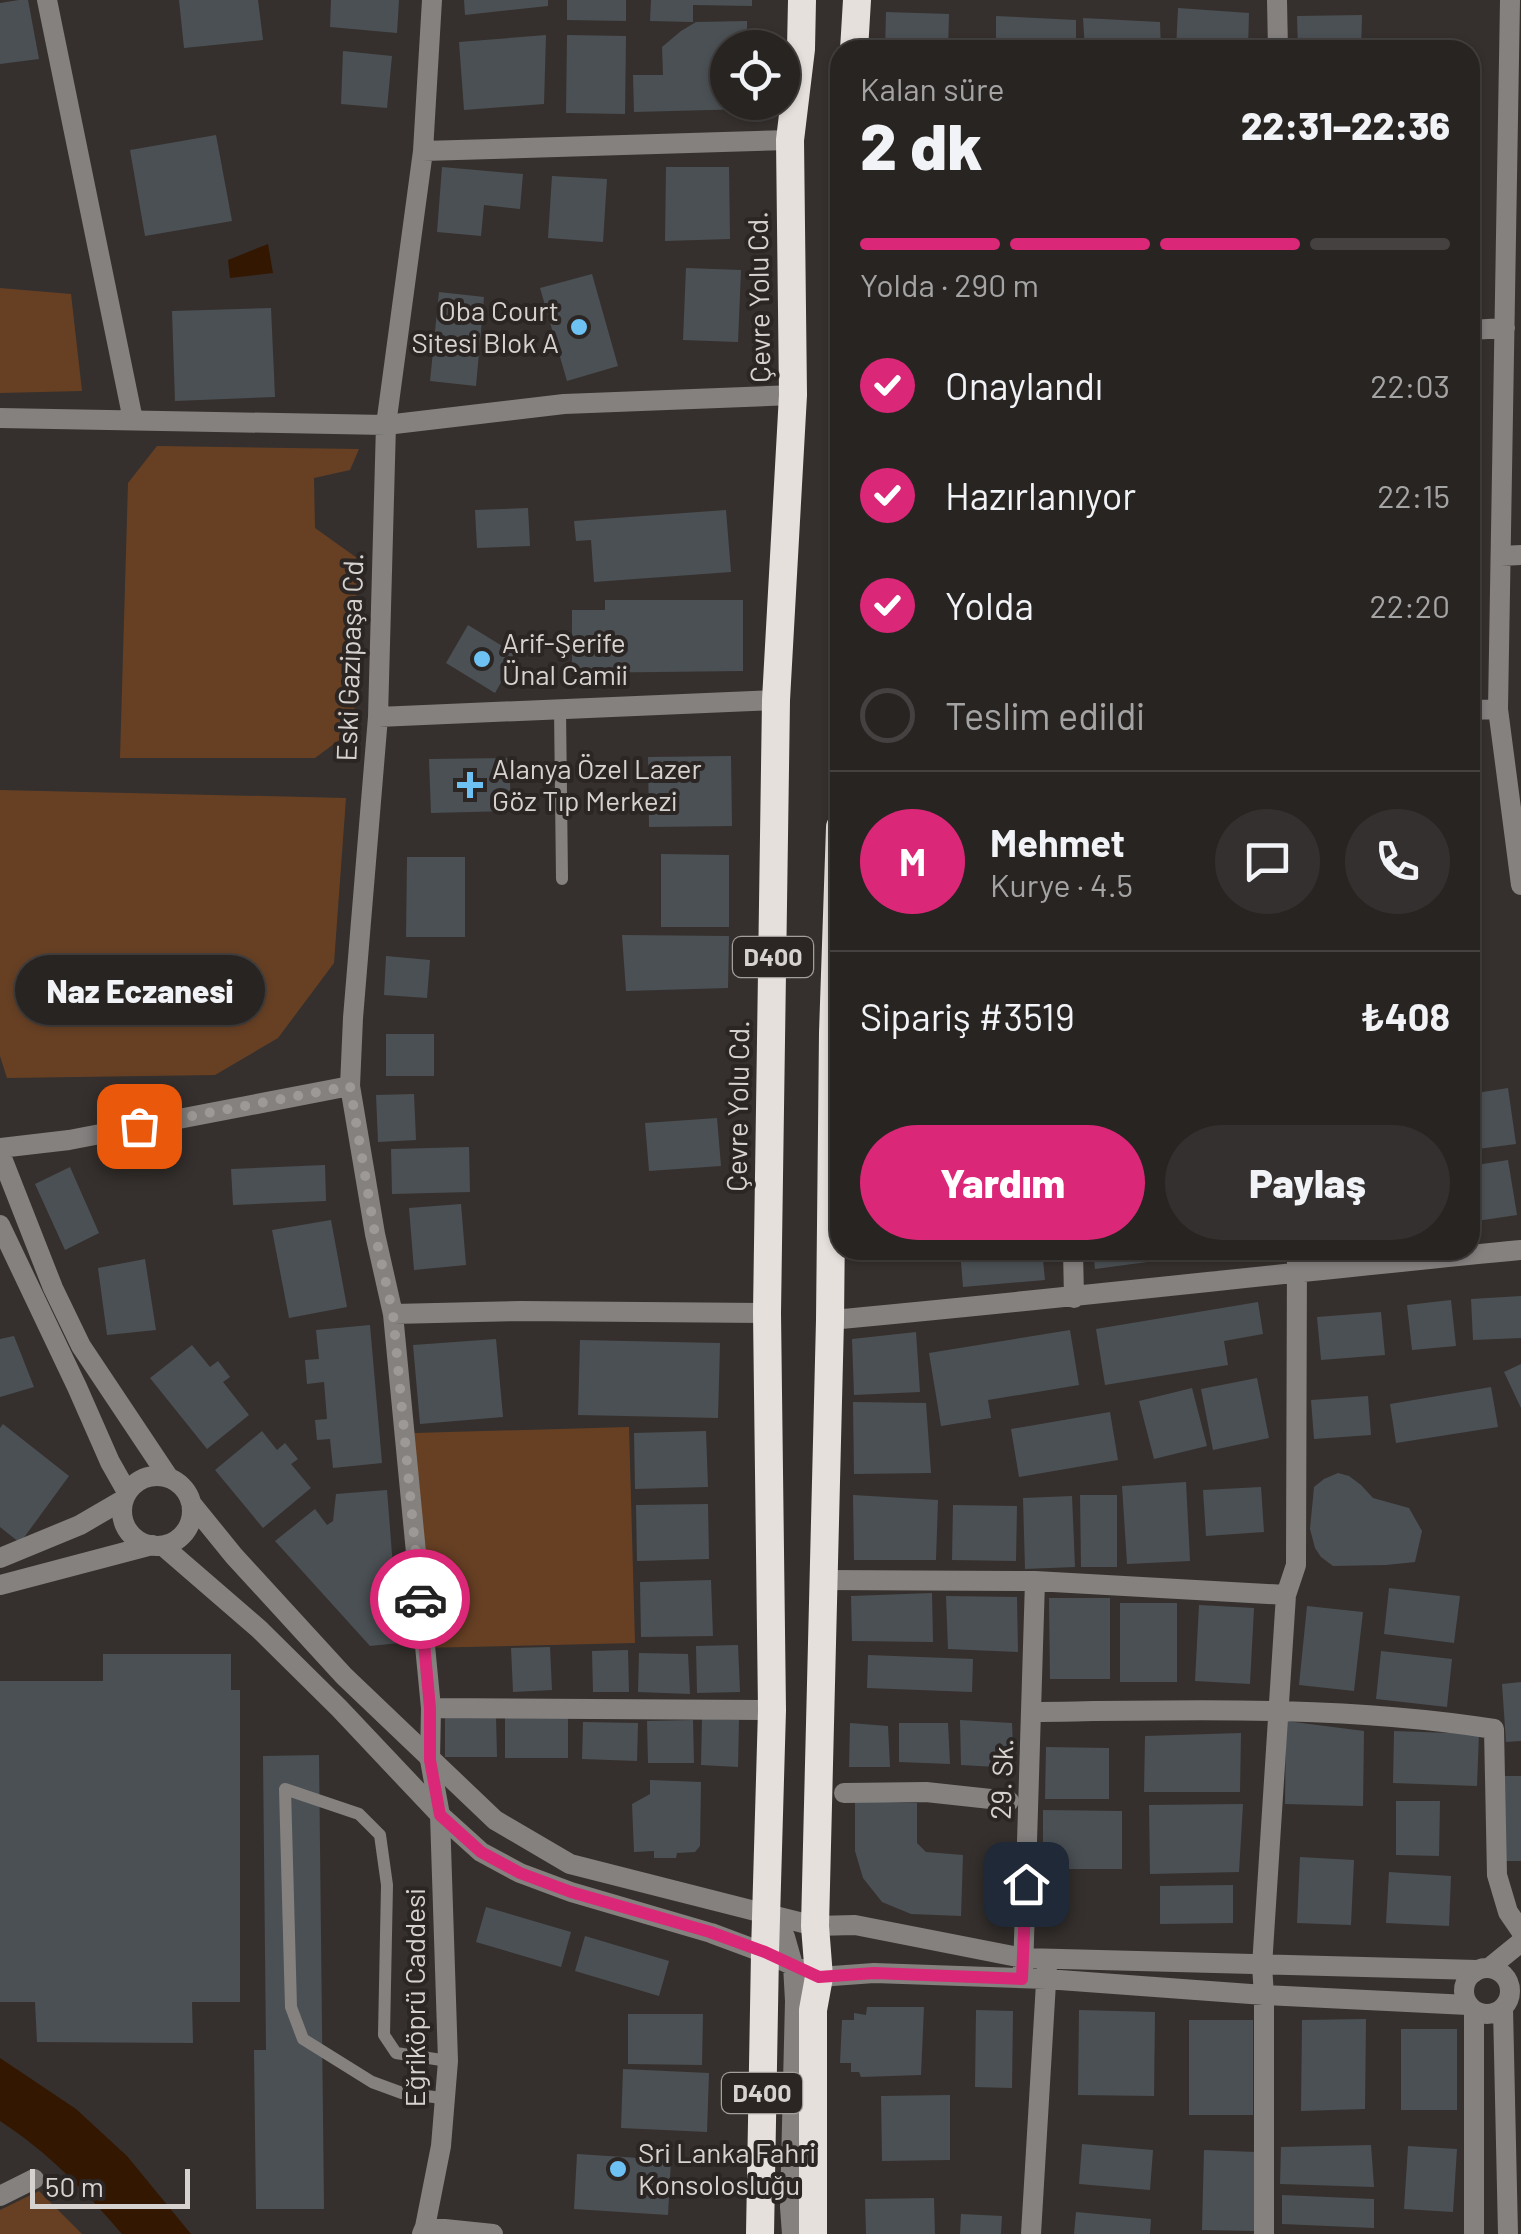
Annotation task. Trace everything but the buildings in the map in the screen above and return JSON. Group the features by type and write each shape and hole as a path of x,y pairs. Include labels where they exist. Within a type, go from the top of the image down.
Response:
{"highway":[{"name":"Çevre Yolu Cd.","path":"767,1914 772,1710 767,1313 776,700 793,394 790,140 802,0"},
{"path":"855,40 857,0"},
{"name":"D400","path":"813,2234 813,2010 819,1977 815,1926 830,1260"},
{"name":"D400","path":"760,2234 767,1914"}],"street":[{"path":"47,0 134,420"},
{"name":"Eski Gazipaşa Cd.","path":"430,1708 393,1314 350,1086 352,1018 378,718 386,426 424,152 432,0"},
{"path":"1277,0 1278,40"},
{"path":"1521,2 1509,0 1505,328 1511,555 1498,710 1521,885"},
{"path":"424,152 790,140"},
{"path":"1480,329 1505,328"},
{"path":"0,418 386,426 564,404 793,394"},
{"path":"378,718 776,700"},
{"path":"1480,710 1498,710"},
{"path":"168,1478 81,1346 0,1151 350,1086"},
{"path":"0,1226 125,1496 125,1526 136,1539 157,1546 259,1630 481,1852 520,1873 571,1892 710,1932 819,1977 1262,1966 1481,1970 1502,1974 1512,1994 1508,2234"},
{"path":"1480,1252 1521,1250"},
{"path":"1073,1260 1074,1298"},
{"path":"830,1320 1074,1298 1298,1260 1296,1565 1286,1595 1276,1710 1262,1966 1264,2234"},
{"path":"393,1314 767,1313"},
{"path":"0,1558 80,1526 145,1478 168,1478 186,1492 234,1556 344,1676 430,1760 495,1820 570,1864 815,1926 855,1925 1023,1969"},
{"path":"0,1585 174,1542 189,1525 191,1503"},
{"path":"823,1580 1035,1581 1286,1595"},
{"name":"29. Sk.","path":"1023,1969 1035,1581"},
{"path":"430,1708 772,1710"},
{"name":"Eğriköprü Caddesi","path":"423,2230 441,2146 448,2061 440,1815 430,1760 430,1708"},
{"path":"1032,1712 1276,1710 1494,1728 1496,1875 1508,1912 1521,1932"},
{"path":"844,1793 926,1792 1009,1801"},
{"path":"767,1914 785,1937 793,1965 792,2234"},
{"path":"793,1965 815,1926"},
{"path":"1474,2234 1471,2008 1464,1992 1468,1978 1521,1942"},
{"path":"1047,1969 1264,1995 1471,2008 1486,2015 1512,1994"},
{"path":"1031,2234 1047,1969"},
{"path":"0,2196 34,2179"},
{"path":"423,2230 493,2234"}],"lane":[{"path":"560,710 562,879"},
{"path":"444,2100 402,2093 372,2082 302,2038 291,2007 286,1789 359,1814 380,1835 387,1885 384,2034 396,2053 448,2061"}],"shaded area":[{"path":"268,244 273,273 230,278 228,260"},
{"path":"0,288 71,294 82,391 0,393"},
{"path":"157,446 359,449 350,470 314,478 315,528 357,558 354,729 315,758 120,758 128,483"},
{"path":"0,790 346,798 334,963 278,1038 215,1075 7,1078 0,1056"},
{"path":"629,1427 635,1643 421,1648 414,1433"},
{"path":"0,2058 76,2109 127,2156 191,2234 122,2234 65,2173 0,2121"},
{"path":"39,2191 82,2234 0,2234 0,2210"}],"way so far":[{"path":"139,1126 350,1086 393,1314 420,1599"}],"place":[{"name":"Oba Court Sitesi Blok A","path":"579,327"},
{"name":"Arif-Şerife Ünal Camii","path":"482,659"},
{"name":"Alanya Özel Lazer Göz Tıp Merkezi","path":"470,785"},
{"name":"Naz Eczanesi","path":"139,1126"},
{"name":"Sri Lanka Fahri Konsolosluğu","path":"618,2169"}],"route":[{"path":"420,1599 430,1708 430,1760 440,1815 481,1852 520,1873 571,1892 710,1932 819,1977 874,1973 1022,1979 1026,1884"}]}
